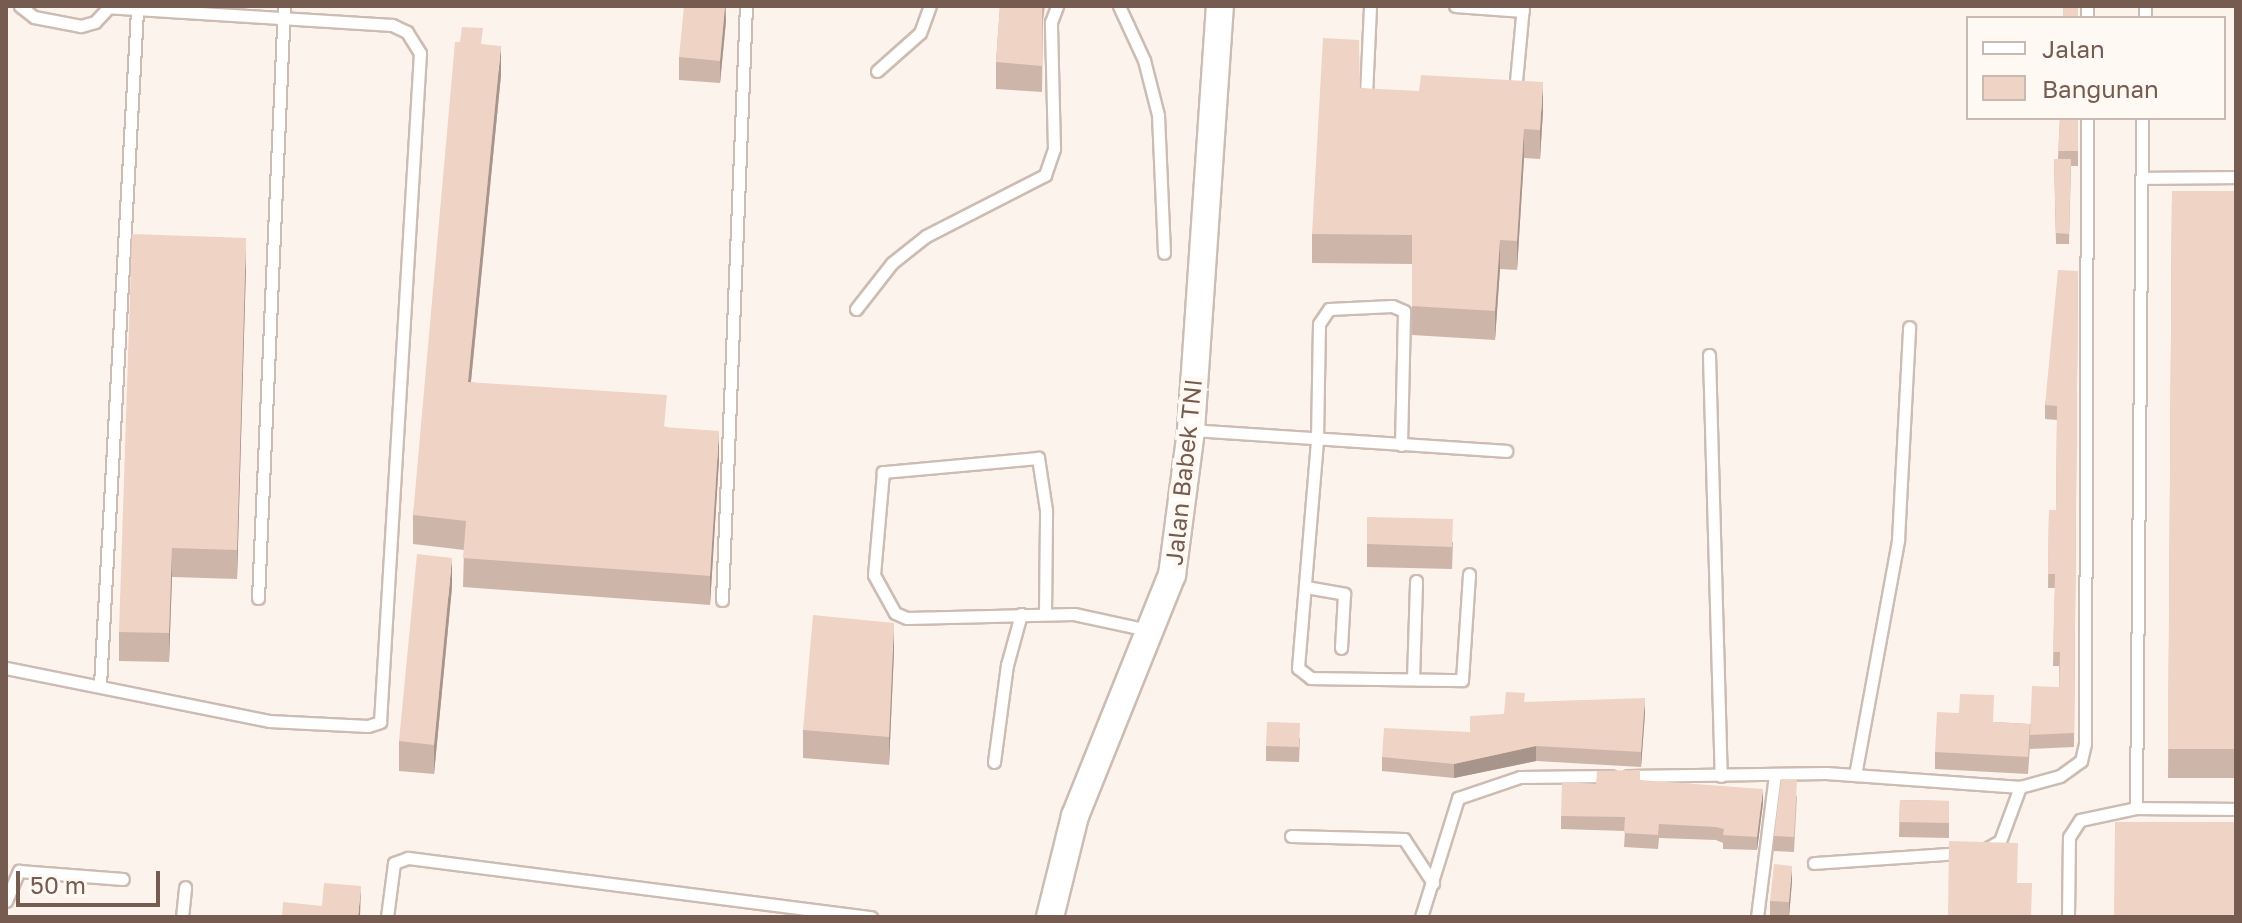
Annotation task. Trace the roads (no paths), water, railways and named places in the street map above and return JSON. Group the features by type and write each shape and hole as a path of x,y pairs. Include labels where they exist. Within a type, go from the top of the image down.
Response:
{"street":[{"name":"Jalan Babek TNI","path":"1050,917 1075,816 1172,575 1191,430 1220,6"}],"lane":[{"path":"6,668 269,721 368,726 384,715 420,53 407,32 392,25 284,10 137,10 109,7 95,22 81,26 34,17 20,6"},
{"path":"722,600 746,6"},
{"path":"877,71 920,33 930,6"},
{"path":"856,309 892,263 926,236 1045,175 1054,149 1051,22 1057,6"},
{"path":"1119,6 1144,60 1158,115 1164,253"},
{"path":"1366,95 1370,6"},
{"path":"1455,6 1523,9 1515,93"},
{"path":"100,685 137,10"},
{"path":"258,598 284,10"},
{"path":"1421,917 1453,805 1473,790 1520,777 1855,775 2020,787 2072,771 2085,743 2087,120"},
{"path":"2136,808 2142,120"},
{"path":"2141,178 2236,177"},
{"path":"1401,445 1405,317 1392,306 1329,309 1322,315 1317,441 1298,668 1302,675 1413,679 1465,677 1469,574"},
{"path":"1855,775 1898,540 1909,327"},
{"path":"1709,355 1721,776"},
{"path":"1191,430 1317,441 1506,451"},
{"path":"1045,614 1046,510 1038,458 883,472 874,575 895,613 907,618 1074,614 1151,631"},
{"path":"1413,679 1416,581"},
{"path":"1306,587 1344,594 1341,648"},
{"path":"994,762 1007,665 1021,614"},
{"path":"1757,917 1775,774"},
{"path":"1814,863 1985,849 2000,841 2020,787"},
{"path":"2068,917 2069,837 2080,820 2136,808 2236,809"},
{"path":"1291,836 1404,839 1433,883"},
{"path":"387,917 394,863 408,858 871,917"},
{"path":"6,901 19,871 123,879"},
{"path":"182,917 185,887"}]}
